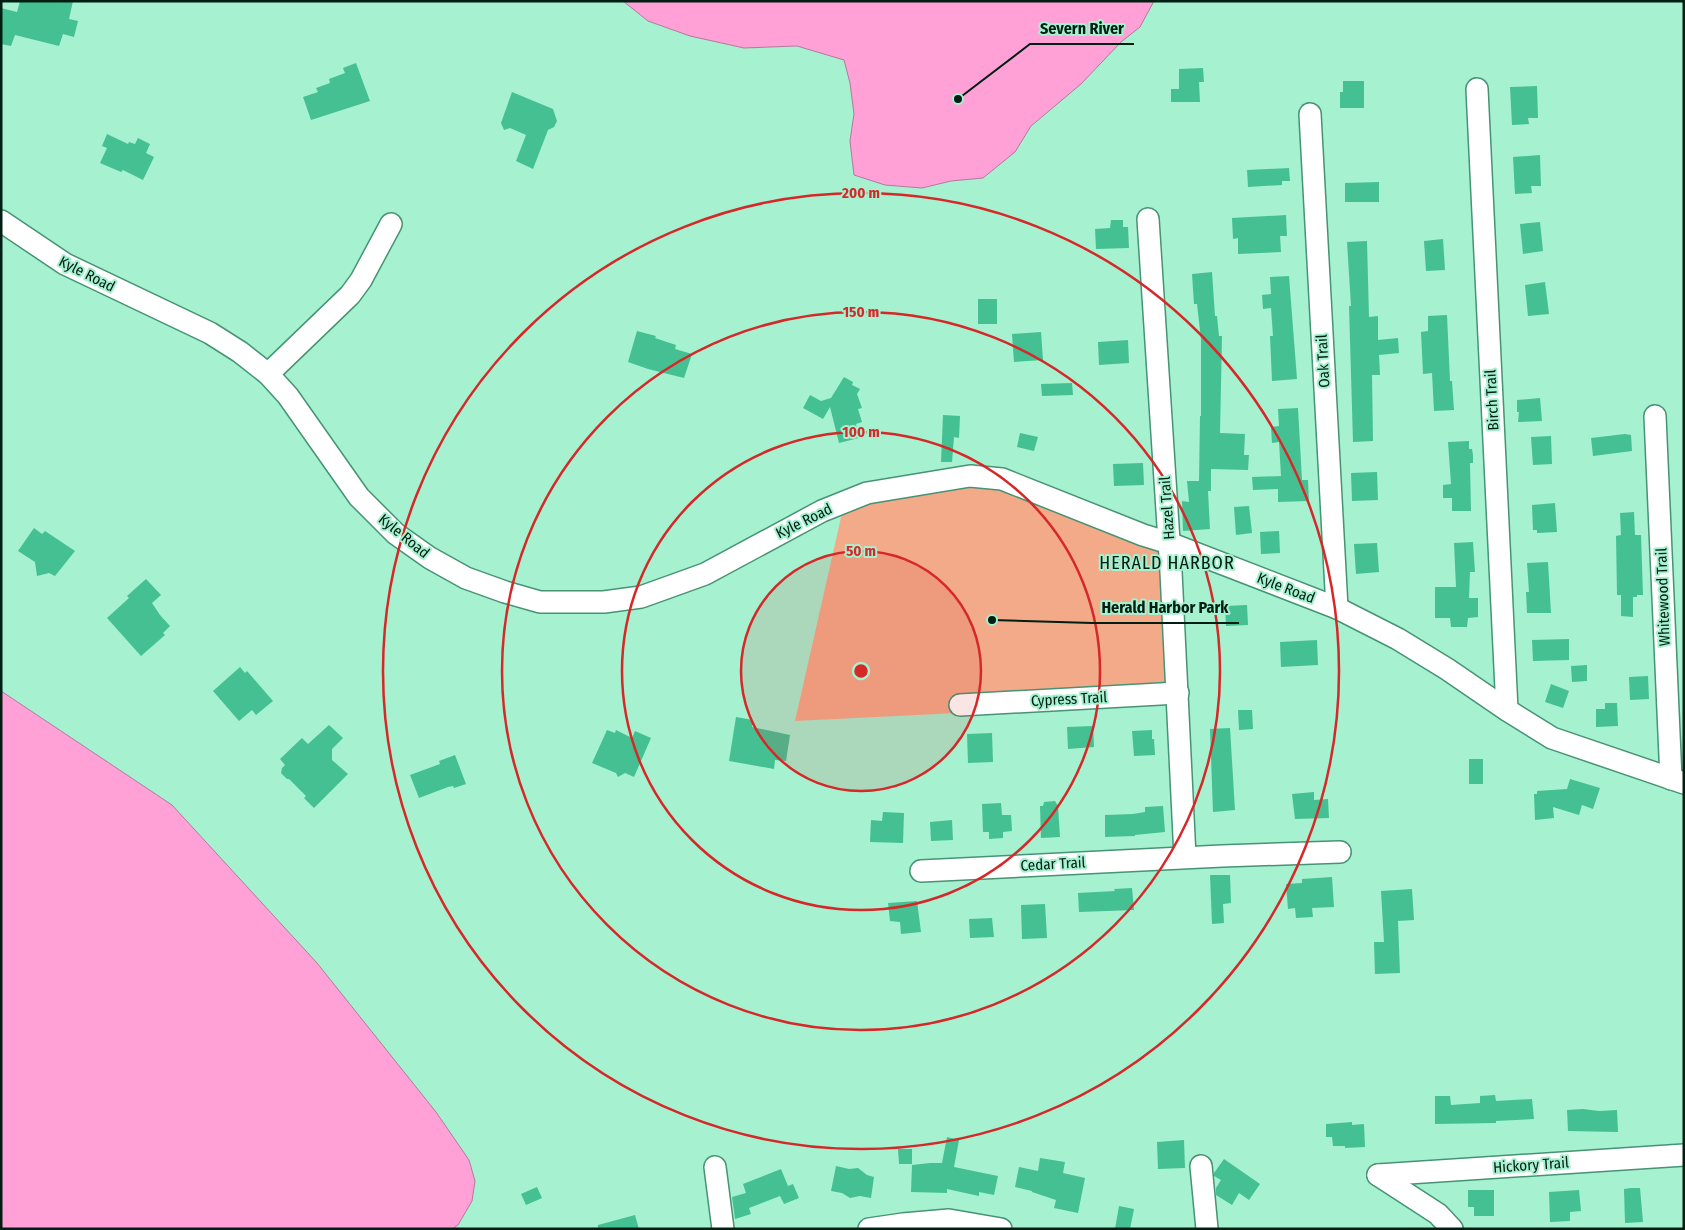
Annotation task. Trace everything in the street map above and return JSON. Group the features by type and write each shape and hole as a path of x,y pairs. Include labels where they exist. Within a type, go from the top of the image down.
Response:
{"street":[{"name":"Birch Trail","path":"1477,89 1507,710"},
{"name":"Oak Trail","path":"1310,114 1337,608"},
{"name":"Hazel Trail","path":"1148,219 1178,693 1185,858"},
{"name":"Kyle Road","path":"1,221 65,264 210,333 240,352 268,374 288,396 359,497 396,534 430,558 466,578 505,592 540,602 604,602 641,597 705,574 822,511 867,493 970,476 1002,479 1142,535 1169,543 1337,608 1398,639 1552,738 1677,780"},
{"path":"268,374 350,295 361,280 392,224"},
{"name":"Whitewood Trail","path":"1655,416 1677,780"},
{"name":"Cypress Trail","path":"960,705 1178,693"},
{"name":"Cedar Trail","path":"921,871 1340,852"},
{"name":"Hickory Trail","path":"1452,1229 1438,1214 1378,1176 1684,1155"},
{"path":"1201,1166 1207,1229"},
{"path":"715,1167 723,1229"},
{"path":"869,1229 949,1220 1001,1229"}],"shaded area":[{"path":"623,1 1154,1 1140,27 1121,42 1081,84 1031,126 1015,152 983,178 951,181 922,188 885,185 854,175 850,141 854,114 850,83 844,60 797,46 744,48 690,36 648,21"},
{"path":"982,485 1003,491 1161,553 1170,687 957,713 795,721 842,513 858,505"},
{"path":"1,691 172,805 317,963 436,1112 469,1160 475,1181 472,1201 458,1225 452,1229 1,1229"}],"building":[{"path":"20,1 73,1 69,19 78,21 74,37 63,34 59,46 15,35 11,46 1,44 1,8 17,12"},
{"path":"356,63 370,101 311,120 303,97 318,92 316,88 330,83 329,79 345,73 343,68"},
{"path":"1203,68 1204,82 1199,82 1200,102 1171,102 1171,89 1179,89 1179,69"},
{"path":"1343,81 1364,81 1364,108 1340,108 1340,92 1343,92"},
{"path":"1537,86 1538,118 1528,118 1529,124 1512,125 1510,87"},
{"path":"512,92 553,109 557,121 554,127 548,130 533,169 516,161 526,135 510,128 504,130 501,123"},
{"path":"107,134 128,144 129,142 135,144 138,138 150,144 146,153 154,157 143,180 123,170 121,172 100,163 107,148 102,146"},
{"path":"1540,155 1541,186 1531,186 1532,193 1515,194 1513,157"},
{"path":"1289,168 1290,181 1282,181 1282,185 1248,187 1247,170"},
{"path":"1379,182 1379,202 1345,202 1345,183"},
{"path":"1286,215 1287,236 1280,236 1281,252 1238,254 1238,238 1233,239 1232,218"},
{"path":"1111,220 1123,220 1123,227 1128,227 1129,248 1096,249 1095,229 1110,228"},
{"path":"1540,222 1543,251 1523,254 1520,224"},
{"path":"1443,239 1445,270 1426,271 1424,241"},
{"path":"1367,241 1369,317 1378,316 1378,340 1398,338 1399,353 1379,355 1380,375 1372,375 1373,441 1353,442 1349,306 1351,306 1347,242"},
{"path":"1212,272 1215,316 1217,316 1219,336 1222,336 1220,433 1245,434 1244,455 1249,455 1248,470 1211,469 1211,491 1208,491 1210,529 1183,531 1182,501 1189,502 1187,481 1199,481 1201,339 1197,304 1194,304 1192,274"},
{"path":"1289,276 1297,379 1272,381 1270,336 1273,336 1271,308 1263,309 1262,295 1271,294 1270,277"},
{"path":"1545,282 1549,314 1528,316 1525,285"},
{"path":"978,299 997,299 997,324 978,324"},
{"path":"1447,315 1450,381 1452,381 1454,410 1434,411 1432,373 1423,374 1421,332 1428,331 1428,316"},
{"path":"637,331 656,336 655,338 676,345 675,349 692,354 684,378 628,362"},
{"path":"1041,332 1043,360 1014,362 1012,334"},
{"path":"1128,340 1129,363 1099,365 1098,342"},
{"path":"844,377 853,382 852,385 860,389 857,394 862,408 858,409 862,422 856,424 859,438 839,443 830,407 823,419 803,408 810,395 821,401 831,398"},
{"path":"1072,383 1073,395 1042,396 1041,384"},
{"path":"1540,398 1542,421 1518,422 1517,400"},
{"path":"1298,408 1302,480 1308,480 1309,501 1278,502 1278,489 1253,490 1252,477 1281,476 1279,442 1272,443 1271,427 1279,426 1278,409"},
{"path":"943,415 960,416 959,438 954,437 952,462 941,462"},
{"path":"1020,433 1038,437 1034,451 1017,447"},
{"path":"1631,435 1632,451 1593,456 1591,438"},
{"path":"1551,436 1552,464 1533,465 1531,437"},
{"path":"1469,441 1469,449 1472,449 1473,455 1473,463 1470,463 1471,511 1452,511 1452,498 1443,498 1443,485 1451,484 1448,442"},
{"path":"1143,463 1144,485 1114,486 1113,464"},
{"path":"1377,472 1378,500 1352,501 1351,473"},
{"path":"1555,503 1557,532 1537,533 1537,530 1533,530 1532,505"},
{"path":"1249,506 1252,533 1236,535 1234,507"},
{"path":"1634,512 1635,535 1641,535 1643,595 1633,597 1633,617 1621,616 1621,595 1617,595 1616,536 1621,535 1620,513"},
{"path":"34,528 42,534 45,531 75,551 55,576 49,573 37,576 35,562 18,551"},
{"path":"1279,531 1280,553 1261,554 1260,532"},
{"path":"1473,542 1475,572 1470,572 1469,598 1478,598 1478,617 1468,618 1467,627 1451,627 1450,618 1435,618 1435,587 1456,587 1454,543"},
{"path":"1377,543 1379,572 1356,574 1354,544"},
{"path":"1548,562 1551,613 1527,613 1526,592 1529,592 1527,563"},
{"path":"146,579 161,595 152,603 170,626 163,633 165,635 141,656 107,618"},
{"path":"1247,605 1248,625 1226,626 1225,606"},
{"path":"1569,639 1569,660 1533,661 1532,640"},
{"path":"1317,640 1318,665 1281,667 1280,642"},
{"path":"1587,665 1587,681 1572,682 1571,666"},
{"path":"240,667 245,673 247,671 273,701 256,715 252,710 239,721 213,691"},
{"path":"1648,676 1649,699 1630,700 1629,677"},
{"path":"1551,684 1569,691 1563,708 1545,702"},
{"path":"1605,703 1617,703 1618,726 1596,727 1596,709 1605,709"},
{"path":"1238,710 1252,710 1253,729 1239,730"},
{"path":"736,717 753,720 752,727 790,735 786,761 775,760 774,769 729,761"},
{"path":"329,725 343,738 332,749 332,760 348,774 314,808 304,798 306,796 281,773 285,765 280,759 302,738 308,744"},
{"path":"1093,726 1094,747 1068,749 1067,727"},
{"path":"1230,728 1235,810 1213,812 1210,729"},
{"path":"607,730 615,733 616,730 632,738 635,731 651,738 634,777 625,773 618,777 616,773 592,763"},
{"path":"1152,730 1155,755 1134,756 1132,731"},
{"path":"992,733 993,762 968,763 967,734"},
{"path":"455,755 466,784 454,788 453,786 448,787 419,798 410,775 440,764 439,761"},
{"path":"1469,759 1483,759 1483,784 1469,784"},
{"path":"1570,779 1600,788 1593,809 1582,805 1579,815 1553,807 1554,818 1535,820 1534,794 1537,794 1537,791 1567,789"},
{"path":"1314,792 1314,800 1328,799 1329,818 1295,819 1292,794"},
{"path":"1055,801 1058,806 1060,837 1041,838 1040,806 1043,806 1044,802"},
{"path":"1001,803 1002,815 1011,815 1012,831 1003,832 1003,838 989,839 989,832 983,832 982,804"},
{"path":"1163,806 1165,832 1105,837 1105,815 1133,814 1145,812 1145,807"},
{"path":"883,812 904,813 903,843 870,842 871,820 882,821"},
{"path":"952,820 953,840 931,841 930,822"},
{"path":"1210,875 1230,875 1231,903 1223,904 1224,923 1212,924"},
{"path":"1332,877 1334,907 1312,908 1313,917 1296,918 1295,908 1288,909 1286,884 1302,883 1302,879"},
{"path":"1132,888 1134,910 1079,912 1078,893"},
{"path":"1412,889 1414,920 1398,921 1400,973 1375,974 1374,942 1384,942 1381,891"},
{"path":"917,901 921,932 901,934 900,922 890,921 888,903"},
{"path":"1045,904 1047,938 1022,939 1021,905"},
{"path":"992,918 994,937 970,938 969,919"},
{"path":"1495,1095 1496,1101 1532,1099 1534,1119 1496,1121 1496,1123 1435,1124 1435,1096 1450,1096 1451,1105 1480,1103 1480,1096"},
{"path":"1567,1110 1599,1111 1617,1110 1618,1132 1568,1131"},
{"path":"1352,1122 1352,1125 1364,1124 1365,1147 1345,1148 1345,1146 1333,1146 1332,1137 1326,1137 1326,1124"},
{"path":"947,1137 959,1140 954,1167 998,1176 994,1195 979,1192 979,1196 947,1189 947,1193 911,1192 912,1165 942,1163"},
{"path":"1184,1140 1185,1168 1158,1169 1157,1142"},
{"path":"898,1149 912,1149 912,1164 899,1164"},
{"path":"1040,1158 1065,1162 1063,1173 1085,1178 1078,1213 1054,1208 1056,1200 1015,1187 1019,1167 1038,1171"},
{"path":"1224,1159 1260,1184 1249,1200 1239,1193 1232,1205 1216,1195 1216,1188 1221,1180 1214,1176 1214,1173"},
{"path":"836,1166 849,1169 858,1168 867,1175 874,1177 871,1198 860,1196 850,1198 842,1193 831,1191"},
{"path":"781,1169 788,1186 793,1184 799,1198 784,1204 780,1196 749,1208 751,1214 735,1219 732,1197 746,1193 743,1184"},
{"path":"537,1187 542,1198 526,1205 521,1194"},
{"path":"1640,1188 1643,1222 1625,1223 1624,1189"},
{"path":"1468,1190 1494,1190 1494,1216 1474,1216 1474,1207 1468,1207"},
{"path":"1579,1190 1581,1211 1570,1212 1570,1221 1550,1222 1549,1192"},
{"path":"1119,1206 1134,1209 1130,1229 1115,1229"},
{"path":"635,1215 639,1229 598,1229 598,1225"}],"place":[{"name":"Severn River","path":"958,99"},
{"name":"Herald Harbor Park","path":"992,620"}],"district":[{"name":"HERALD HARBOR","path":"1167,563"}]}
